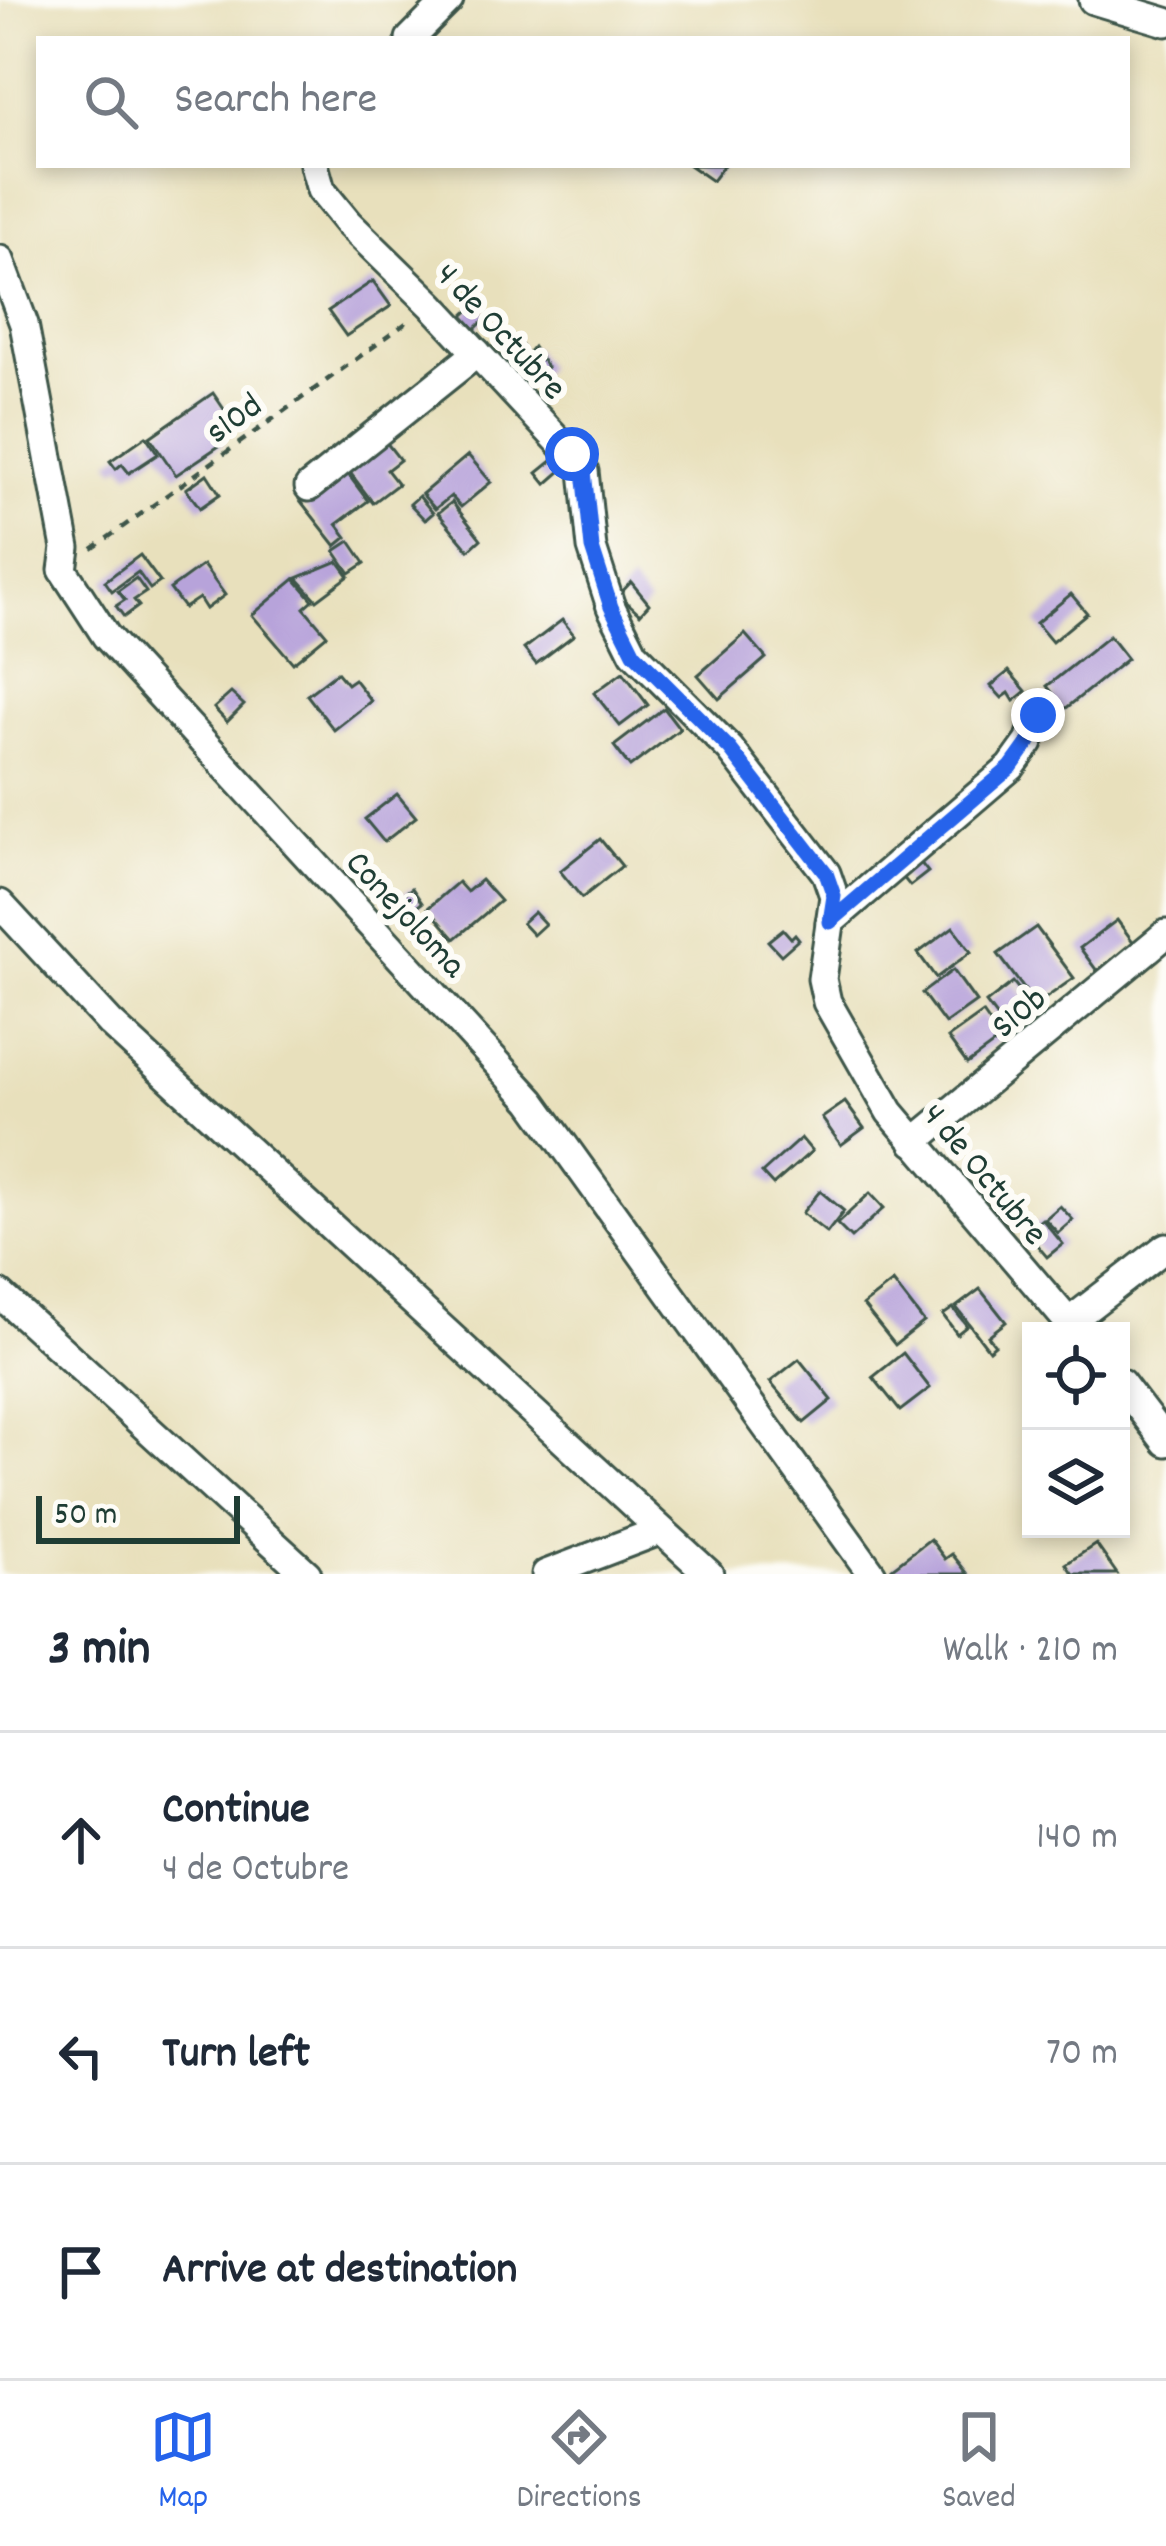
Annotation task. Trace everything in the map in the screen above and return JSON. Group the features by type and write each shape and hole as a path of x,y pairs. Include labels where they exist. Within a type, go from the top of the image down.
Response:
{"street":[{"path":"413,36 449,0"},
{"path":"1093,0 1166,22"},
{"name":"4 de Octubre","path":"315,168 321,190 348,223 432,305 584,471 592,548 611,607 634,653 730,749 826,873 834,896 823,979 827,1001 890,1112 1069,1322"},
{"name":"Conejoloma","path":"0,260 24,324 66,548 63,570 106,636 532,1101 872,1574"},
{"path":"310,487 477,353"},
{"path":"830,922 1011,767 1029,742 1038,715"},
{"path":"0,904 110,1023 710,1574"},
{"name":"S10b","path":"914,1142 1166,934"},
{"path":"1077,1322 1166,1247"},
{"path":"0,1294 308,1574"},
{"path":"1130,1395 1166,1442"},
{"path":"546,1574 659,1531"}],"path":[{"name":"s10d","path":"63,570 432,305"}],"building":[{"path":"693,168 722,168 712,181"},
{"path":"373,281 391,306 346,336 328,311"},
{"path":"477,303 489,315 475,329 463,316"},
{"path":"510,332 522,346 512,355 500,341"},
{"path":"533,347 547,367 539,375 522,360"},
{"path":"213,393 234,424 220,434 225,442 176,475 150,437"},
{"path":"379,433 400,460 387,470 398,484 373,503 342,462"},
{"path":"146,436 158,454 129,473 122,464 116,469 110,461"},
{"path":"468,455 491,482 461,507 451,496 435,509 422,494"},
{"path":"553,460 562,470 546,484 537,473"},
{"path":"342,466 368,501 337,524 347,537 336,546 299,499"},
{"path":"207,474 220,494 200,508 186,489"},
{"path":"419,496 433,513 425,520 410,504"},
{"path":"452,502 481,539 469,550 438,513"},
{"path":"350,541 365,563 350,573 335,551"},
{"path":"140,555 160,582 150,589 138,572 112,591 105,581"},
{"path":"338,561 349,576 317,600 297,578"},
{"path":"203,565 225,595 206,609 199,598 184,608 170,589"},
{"path":"136,578 146,592 134,600 139,606 124,617 116,606 125,600 118,591"},
{"path":"295,579 313,600 304,608 327,635 293,663 252,615"},
{"path":"631,582 649,604 640,614 619,595"},
{"path":"1071,594 1087,613 1052,642 1036,623"},
{"path":"562,620 574,635 536,664 524,649"},
{"path":"745,634 766,658 719,699 698,675"},
{"path":"1109,636 1127,659 1054,718 1044,706 1055,696 1047,686"},
{"path":"1009,671 1026,691 1014,701 1009,693 1002,698 991,686"},
{"path":"337,672 347,684 354,679 371,701 334,730 307,695"},
{"path":"623,672 648,705 620,726 594,693"},
{"path":"231,693 244,705 227,722 214,708"},
{"path":"664,708 680,729 630,767 614,746"},
{"path":"397,794 416,817 384,842 365,819"},
{"path":"600,839 622,866 582,898 560,871"},
{"path":"916,857 928,872 910,886 898,871"},
{"path":"481,880 500,901 455,939 428,908 458,882 467,892"},
{"path":"412,888 422,903 411,911 401,896"},
{"path":"534,912 545,924 533,935 522,923"},
{"path":"1117,920 1134,943 1097,971 1080,948"},
{"path":"953,927 971,952 936,978 918,953"},
{"path":"1036,927 1074,978 1036,1005 998,954"},
{"path":"783,929 799,939 781,955 768,941"},
{"path":"953,970 976,1002 945,1024 922,993"},
{"path":"1013,982 1029,1002 1001,1023 986,1003"},
{"path":"983,1013 1001,1039 967,1064 948,1038"},
{"path":"845,1102 864,1128 841,1145 822,1118"},
{"path":"801,1138 812,1151 773,1185 762,1173"},
{"path":"820,1191 844,1211 827,1233 802,1213"},
{"path":"870,1193 884,1208 851,1238 837,1224"},
{"path":"1060,1206 1073,1220 1058,1233 1045,1219"},
{"path":"1042,1219 1063,1244 1047,1257 1026,1232"},
{"path":"893,1282 924,1322 895,1345 863,1305"},
{"path":"980,1289 1006,1322 988,1336 995,1345 989,1350 956,1307"},
{"path":"953,1308 967,1326 957,1334 943,1315"},
{"path":"903,1353 930,1388 900,1411 873,1377"},
{"path":"799,1359 832,1400 804,1423 770,1382"},
{"path":"930,1539 945,1559 952,1554 968,1574 896,1574 892,1568"},
{"path":"1096,1544 1117,1574 1073,1574 1066,1564"}],"route":[{"path":"572,454 584,471 592,548 611,607 634,653 730,749 826,873 834,896 830,922 1011,767 1029,742 1038,715"}]}
